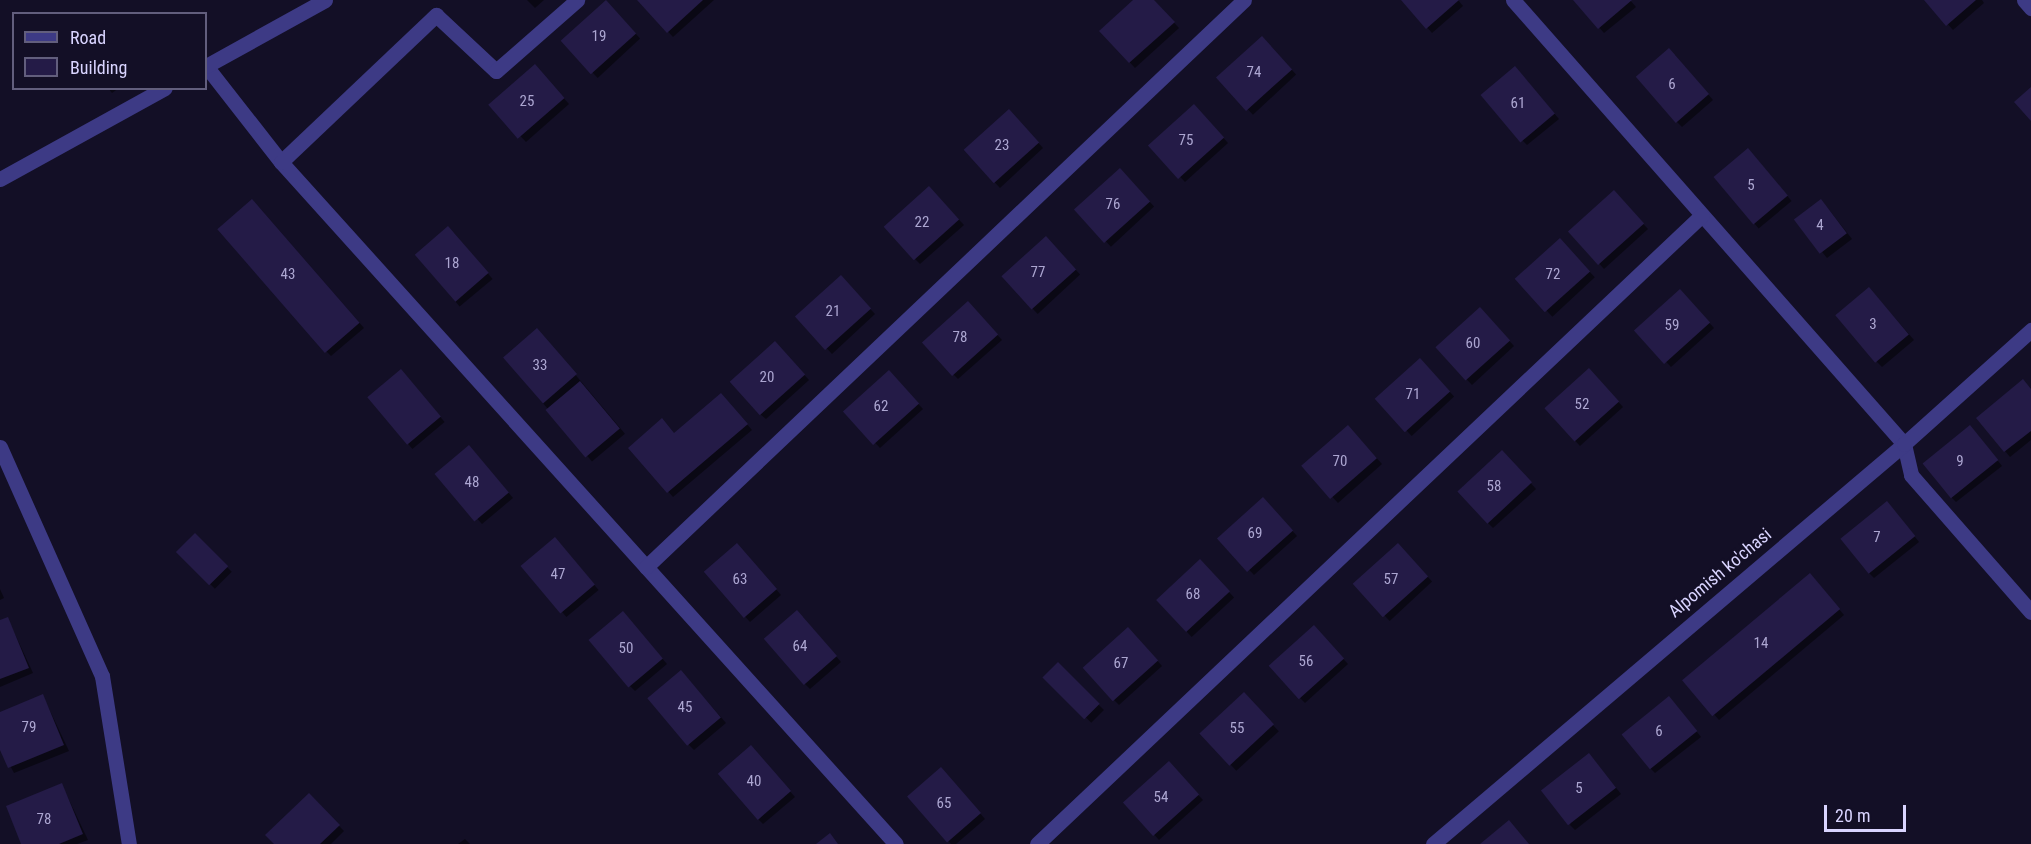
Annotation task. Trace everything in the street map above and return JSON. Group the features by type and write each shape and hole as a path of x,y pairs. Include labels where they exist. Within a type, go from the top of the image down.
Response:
{"street":[{"path":"207,65 325,0"},
{"path":"281,162 436,15 496,71 577,0"},
{"path":"646,567 1244,0"},
{"path":"1513,0 1904,444 1911,475 2031,612"},
{"path":"2024,0 2031,8"},
{"path":"207,67 281,162 896,844"},
{"path":"0,179 161,90"},
{"path":"1037,844 1702,214"},
{"name":"Alpomish ko'chasi","path":"1433,844 1904,444 2031,330"},
{"path":"0,447 102,676 129,844"}],"building":[{"path":"606,0 636,33 591,74 561,41"},
{"path":"637,0 703,0 667,33"},
{"path":"1133,0 1154,0 1175,22 1129,63 1099,31"},
{"path":"1401,0 1459,0 1426,29"},
{"path":"1573,0 1632,0 1598,29"},
{"path":"1924,0 1976,0 1946,26"},
{"path":"1262,36 1292,69 1246,111 1216,77"},
{"path":"1669,48 1709,94 1676,123 1636,77"},
{"path":"535,64 565,98 518,139 488,105"},
{"path":"1515,66 1555,113 1520,142 1481,95"},
{"path":"2031,87 2031,121 2014,102"},
{"path":"1194,104 1224,137 1178,179 1148,145"},
{"path":"1009,109 1039,142 994,183 964,150"},
{"path":"1748,148 1788,195 1753,224 1714,177"},
{"path":"1120,168 1150,201 1104,243 1074,209"},
{"path":"929,186 959,219 914,260 884,227"},
{"path":"1614,190 1644,223 1598,265 1568,231"},
{"path":"252,199 360,323 325,353 217,229"},
{"path":"1821,199 1847,233 1820,254 1794,219"},
{"path":"448,226 489,273 455,302 415,255"},
{"path":"1046,236 1076,269 1032,310 1001,276"},
{"path":"1560,238 1590,271 1545,312 1515,279"},
{"path":"841,275 871,308 825,350 795,316"},
{"path":"1869,287 1909,334 1875,363 1835,315"},
{"path":"1680,289 1710,322 1664,364 1634,330"},
{"path":"968,301 998,334 952,376 922,342"},
{"path":"1480,307 1510,340 1466,381 1435,347"},
{"path":"537,328 577,374 543,404 503,358"},
{"path":"775,341 805,374 760,415 730,382"},
{"path":"1420,358 1450,391 1405,432 1375,399"},
{"path":"1589,368 1619,401 1575,442 1544,408"},
{"path":"401,369 441,416 407,445 367,397"},
{"path":"889,370 919,403 873,445 843,411"},
{"path":"2023,379 2031,389 2031,431 2004,452 1976,418"},
{"path":"580,381 620,428 585,457 546,410"},
{"path":"721,393 748,424 667,493 628,448 662,418 674,433"},
{"path":"1348,425 1377,458 1330,499 1301,466"},
{"path":"1970,425 1998,460 1951,498 1923,463"},
{"path":"469,445 509,492 474,521 435,474"},
{"path":"1502,450 1532,482 1487,524 1457,492"},
{"path":"1263,497 1293,530 1247,572 1217,538"},
{"path":"1887,501 1915,536 1869,574 1840,539"},
{"path":"195,533 228,566 209,585 176,552"},
{"path":"555,537 595,584 560,613 521,566"},
{"path":"737,543 777,589 744,618 704,572"},
{"path":"1398,543 1428,576 1383,617 1353,584"},
{"path":"1200,559 1230,591 1186,632 1156,600"},
{"path":"1810,573 1840,609 1712,716 1682,680"},
{"path":"797,610 837,656 804,685 764,639"},
{"path":"623,611 663,658 628,687 589,640"},
{"path":"8,617 29,668 0,679 0,620"},
{"path":"1314,625 1344,658 1299,699 1269,666"},
{"path":"1128,627 1158,660 1113,701 1083,668"},
{"path":"1058,662 1100,704 1084,719 1042,678"},
{"path":"681,670 721,717 687,746 647,698"},
{"path":"1244,692 1274,724 1229,766 1199,734"},
{"path":"43,694 64,745 8,768 0,750 0,712"},
{"path":"1669,696 1697,731 1650,769 1622,734"},
{"path":"751,745 791,791 758,820 718,774"},
{"path":"1589,753 1616,788 1568,825 1541,791"},
{"path":"1169,761 1199,794 1153,836 1123,802"},
{"path":"941,767 981,813 947,843 907,797"},
{"path":"62,783 83,834 59,844 21,844 6,806"},
{"path":"309,793 340,825 320,844 274,844 265,835"},
{"path":"1509,820 1529,844 1480,844"},
{"path":"830,833 838,844 816,844"}]}
